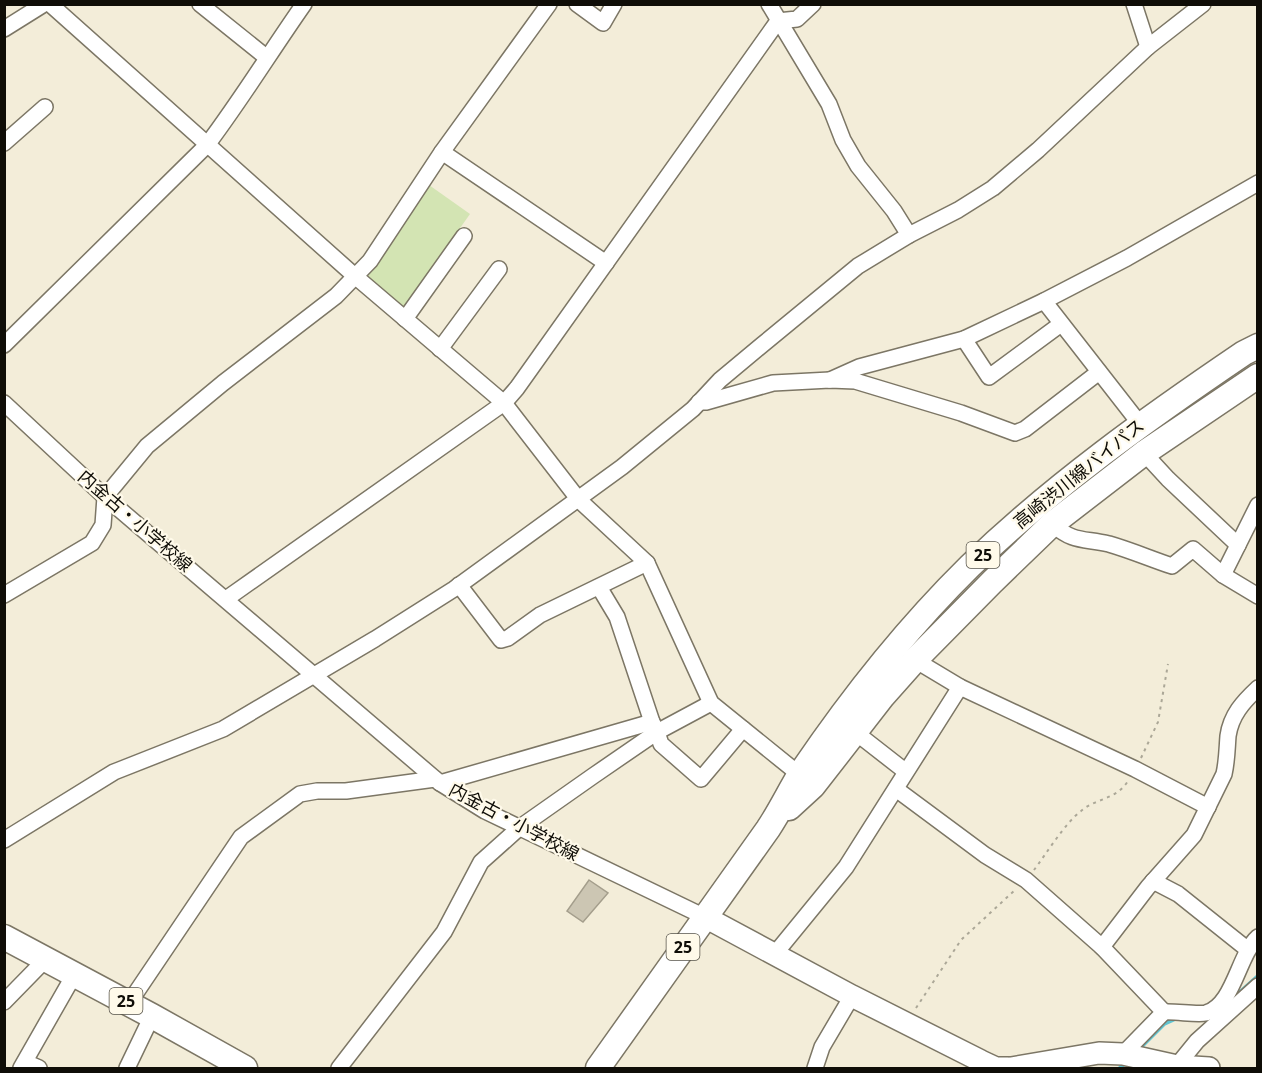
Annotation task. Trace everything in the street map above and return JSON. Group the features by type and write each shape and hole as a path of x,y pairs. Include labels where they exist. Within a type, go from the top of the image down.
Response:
{"main road":[{"name":"高崎渋川線バイパス","path":"598,1068 770,826 800,775 841,717 895,648 969,567 1036,505 1140,424 1257,346"},
{"name":"高崎渋川線バイパス","path":"770,826 813,786 915,660 1052,524 1144,453 1256,379"},
{"name":"25","path":"4,937 129,1003 236,1066"}],"street":[{"path":"4,28 44,4"},
{"path":"50,4 356,277 504,403 579,500 647,563 711,703 800,775"},
{"path":"200,4 266,57"},
{"path":"4,345 207,145 230,115 266,57 304,4"},
{"path":"4,595 92,543 103,525 105,497 147,446 356,277 370,261 442,152 549,4"},
{"path":"577,4 603,23 614,4"},
{"path":"769,4 829,104 843,140 858,166 894,211 909,235"},
{"path":"226,599 504,403 517,388 778,21 797,19 813,4"},
{"path":"1134,4 1148,47"},
{"path":"4,840 114,772 223,729 375,639 459,585 622,467 699,402 729,373 858,266 993,188 1038,150 1148,47 1203,4"},
{"path":"4,143 45,107"},
{"path":"442,152 606,263"},
{"path":"830,380 859,368 964,339 1044,301 1146,247 1257,183"},
{"path":"405,319 464,236"},
{"path":"440,349 499,269"},
{"path":"1044,301 1140,424"},
{"path":"964,339 989,377 1061,324"},
{"path":"699,402 773,383 855,381 961,413 1015,433 1025,429 1099,372"},
{"name":"内金古・小学校線","path":"4,403 105,497 438,781 485,811 705,917 852,996 996,1068 1009,1068 1099,1053 1176,1067 1209,1068"},
{"path":"1144,453 1238,546"},
{"path":"1223,574 1238,546 1253,528 1257,505"},
{"path":"1052,524 1065,535 1080,541 1108,544 1172,566 1193,549 1223,574 1257,596"},
{"path":"459,585 501,640 508,638 540,615 647,563"},
{"path":"599,587 617,617 661,744 701,779 743,729"},
{"path":"915,660 960,687 1135,769 1208,807"},
{"path":"774,955 835,882 960,687"},
{"path":"1102,947 1153,881 1194,835 1224,774 1232,721 1241,705 1257,688"},
{"path":"129,1003 241,837 300,794 311,791 438,781 654,727 711,703"},
{"path":"339,1068 444,932 481,862 519,828 654,727"},
{"path":"855,732 905,771"},
{"path":"896,789 985,855 1026,880 1102,947 1164,1012"},
{"path":"1153,881 1178,894 1252,943 1225,998 1213,1010 1202,1014 1164,1012"},
{"path":"4,1002 46,959"},
{"path":"39,1068 23,1065 74,975"},
{"path":"1176,1067 1197,1041 1257,986"},
{"path":"815,1068 822,1047 852,996"},
{"path":"1130,1060 1164,1012"},
{"path":"127,1068 152,1016"}],"path":[{"path":"907,1023 961,940 1026,880 1082,809 1113,796 1123,789 1158,722 1168,664"}],"green space":[{"path":"429,185 470,214 402,310 366,281 366,276"}],"building":[{"path":"589,880 608,893 583,922 567,911"}],"waterway":[{"path":"1238,994 1258,976"},
{"path":"1138,1050 1164,1024 1175,1019"},
{"path":"1120,1068 1126,1062"}]}
